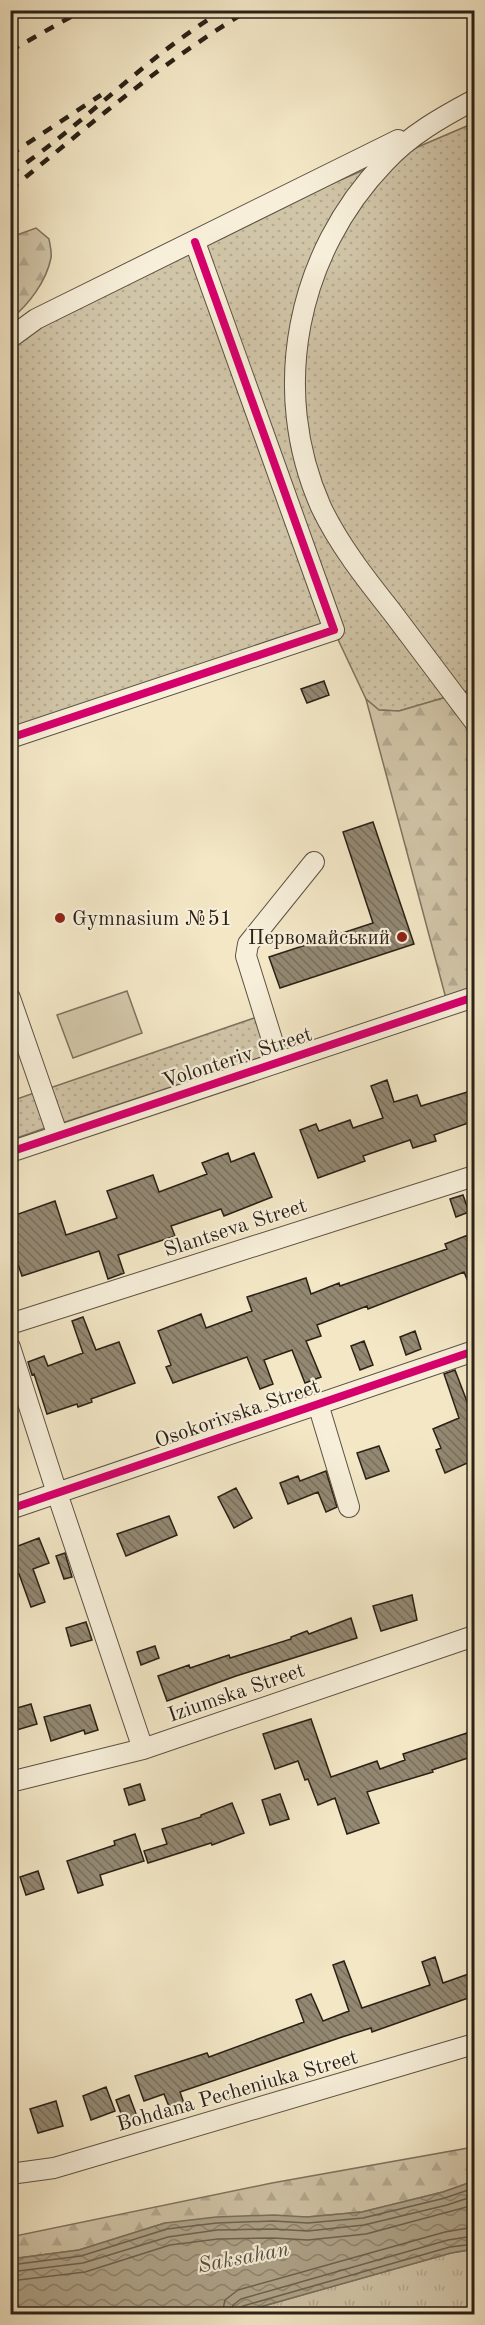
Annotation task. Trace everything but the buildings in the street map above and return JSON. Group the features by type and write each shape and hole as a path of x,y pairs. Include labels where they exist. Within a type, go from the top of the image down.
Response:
{"street":[{"path":"10,338 36,319 195,242 474,100"},
{"path":"430,124 387,160 363,186 342,216 323,250 297,342 294,386 297,428 306,468 322,508 345,549 474,721"},
{"path":"10,738 334,630 195,242"},
{"path":"279,1062 246,956 248,944 314,862"},
{"name":"Volonteriv Street","path":"10,1152 474,997"},
{"path":"10,998 58,1136"},
{"name":"Slantseva Street","path":"10,1324 474,1176"},
{"path":"10,1347 143,1749"},
{"name":"Osokorivska Street","path":"10,1509 474,1351"},
{"path":"318,1404 349,1507"},
{"name":"Iziumska Street","path":"10,1782 143,1749 474,1636"},
{"name":"Bohdana Pecheniuka Street","path":"10,2174 54,2168 474,2044"}],"green space":[{"path":"474,123 474,689 399,711 379,710 366,699 334,631 11,738 10,338 195,242"},
{"path":"36,228 49,239 51,256 49,267 36,292 11,319 11,237"},
{"path":"474,689 474,997 448,1006 366,699 379,710 399,711"},
{"path":"127,991 142,1033 73,1058 57,1015"},
{"path":"260,1016 271,1054 59,1124 47,1089"},
{"path":"37,1092 48,1127 11,1140 11,1101"},
{"path":"474,2147 474,2181 443,2192 362,2212 307,2217 165,2223 79,2250 11,2259 10,2237 272,2183"},
{"path":"474,2249 474,2314 235,2314 451,2253"}],"water":[{"name":"Saksahan","path":"474,2181 474,2249 451,2253 235,2314 11,2314 11,2259 79,2250 165,2223 216,2217 274,2215 307,2217 362,2212 443,2192"}],"railway":[{"path":"10,51 83,10"},
{"path":"10,174 64,134 168,48 224,10"},
{"path":"10,190 156,73 249,10"},
{"path":"10,155 101,95"}],"cycle path":[{"path":"10,738 334,630 195,242"},
{"path":"10,1152 474,997"},
{"path":"10,1509 474,1351"}],"place":[{"name":"Gymnasium №51","path":"60,918"},
{"name":"Первомайський","path":"402,937"}]}
